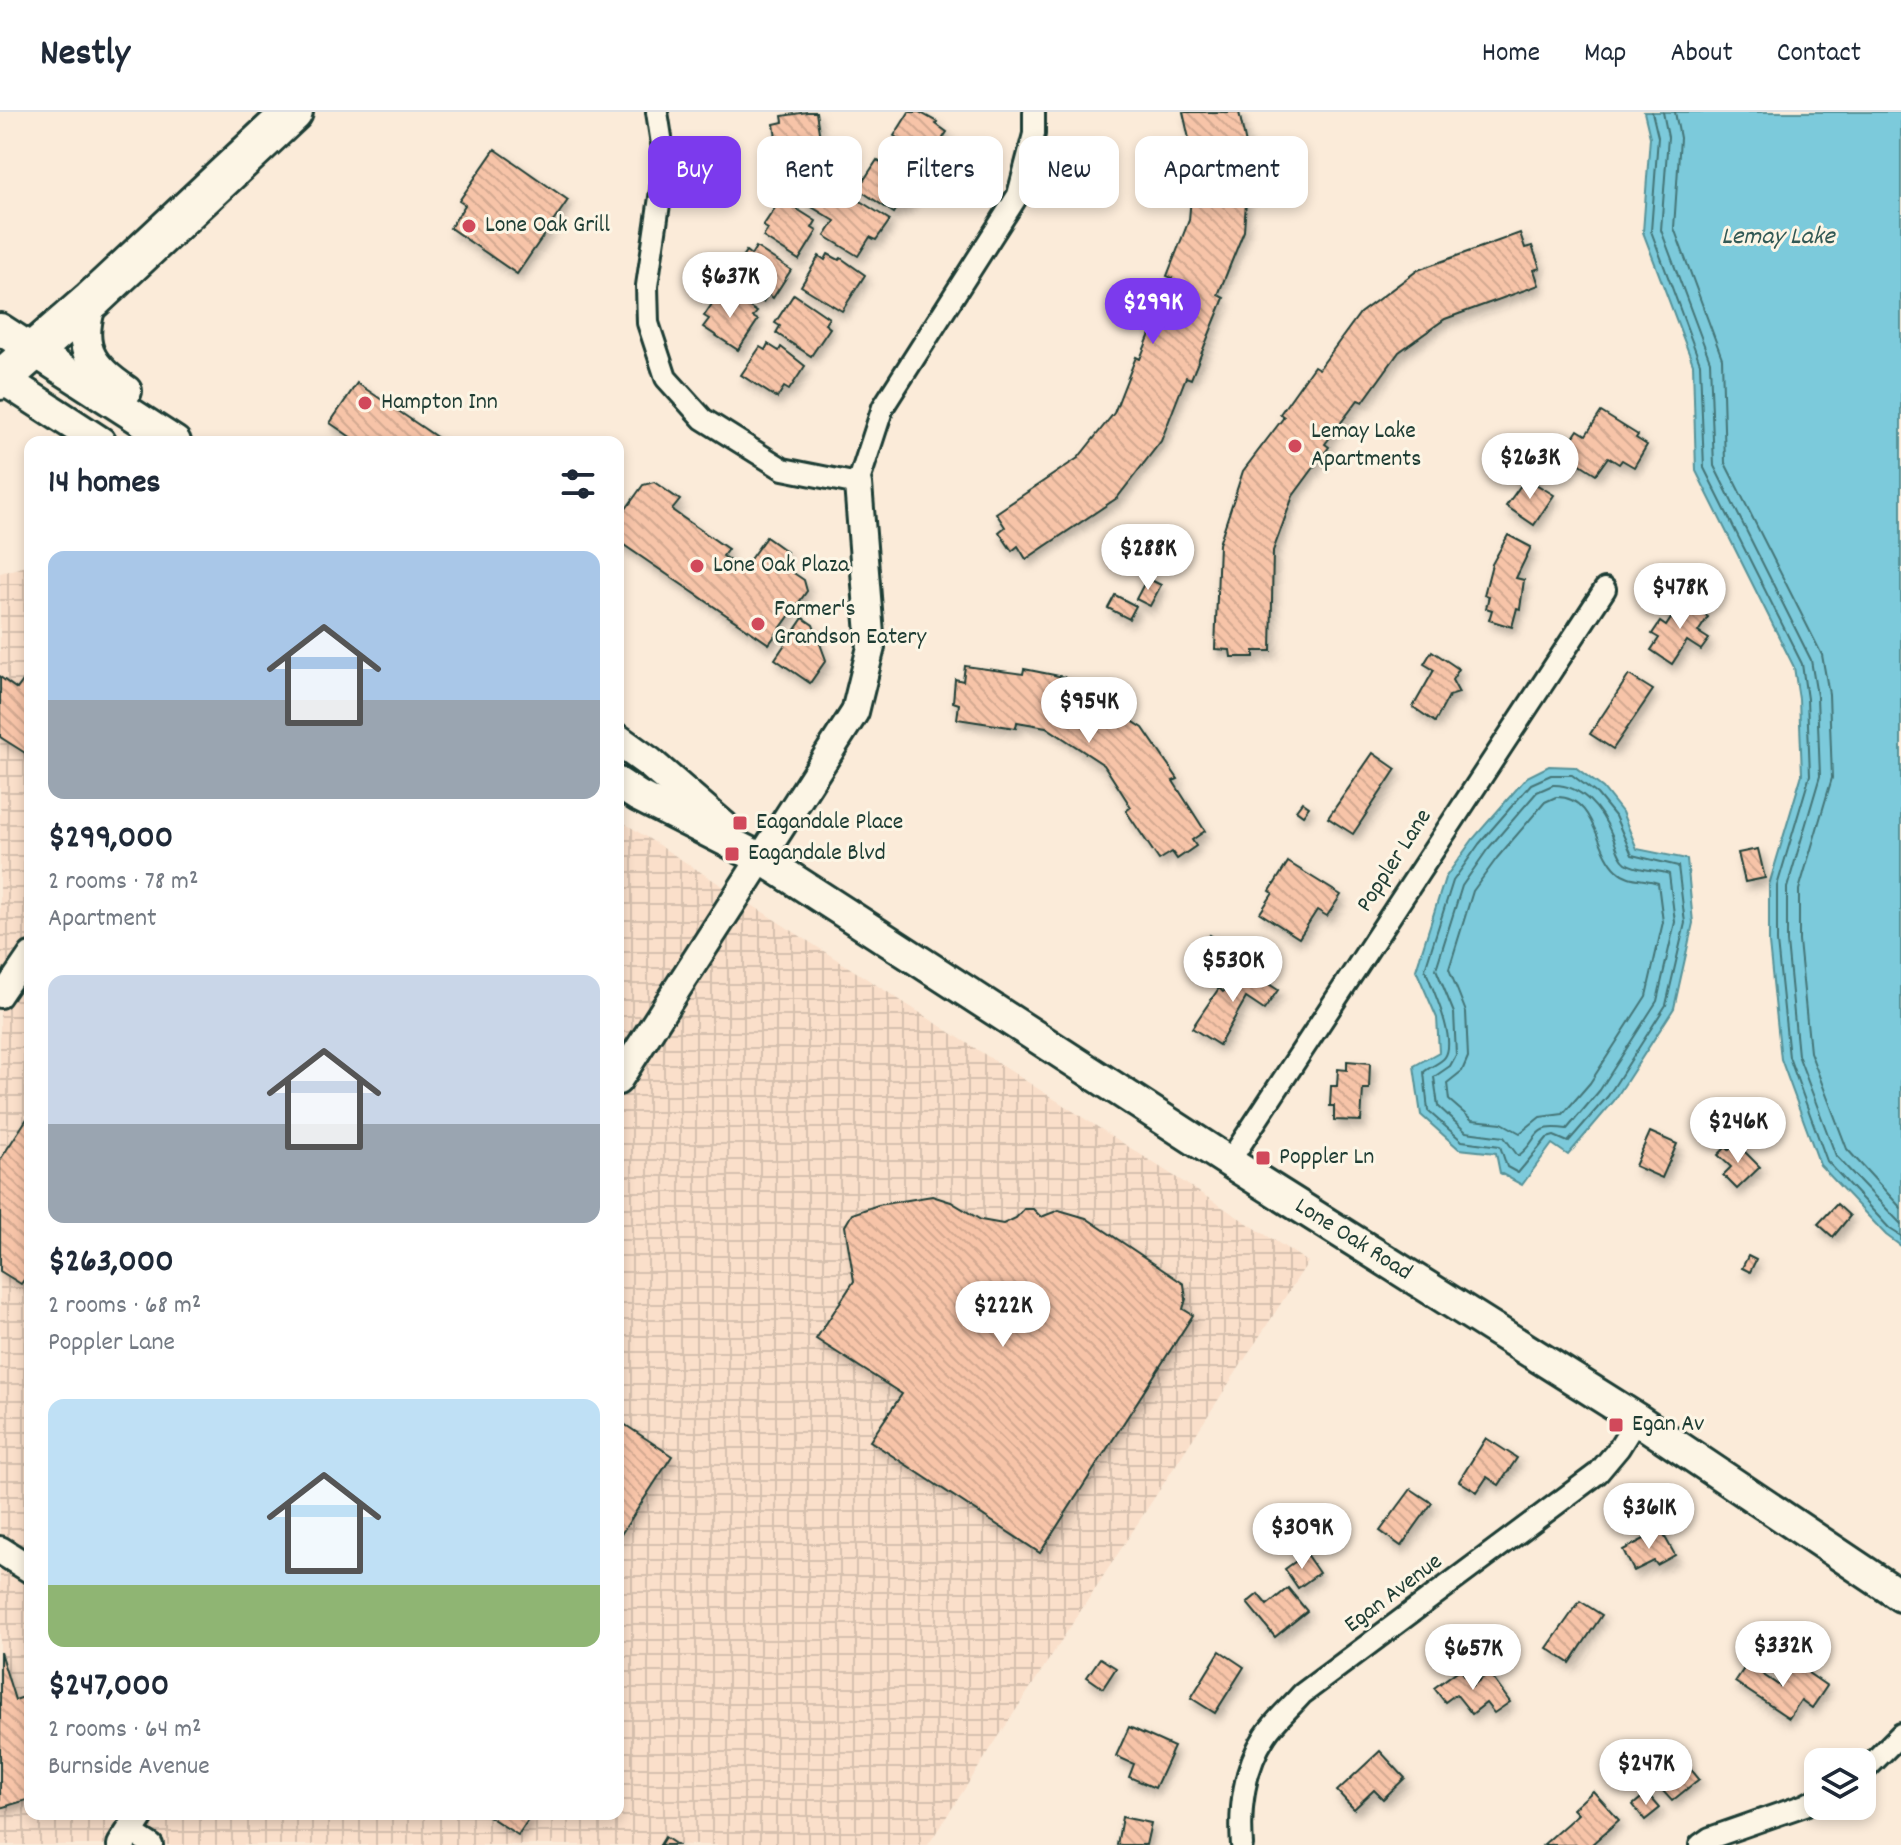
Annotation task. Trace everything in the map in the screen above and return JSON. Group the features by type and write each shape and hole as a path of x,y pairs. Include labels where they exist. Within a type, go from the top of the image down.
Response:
{"highway":[{"path":"1,379 92,300 293,112"}],"main road":[{"path":"92,300 83,334 91,359 104,376 173,422 188,436"},
{"path":"0,329 166,436"},
{"path":"1,379 91,436"},
{"name":"Lone Oak Road","path":"624,744 762,859"},
{"name":"Lone Oak Road","path":"624,787 762,859 1229,1162 1637,1419 1901,1596"}],"street":[{"path":"657,112 665,163 647,286 648,323 666,378 703,419 783,469 858,484"},
{"path":"624,1072 855,712 871,647 858,484 883,407 1018,195 1034,134 1034,112"},
{"name":"Poppler Lane","path":"1229,1162 1605,589"},
{"path":"0,997 24,962"},
{"name":"Egan Avenue","path":"1242,1845 1240,1820 1247,1775 1265,1737 1302,1694 1598,1473 1637,1419"},
{"path":"0,1550 24,1565"},
{"path":"1876,1759 1901,1734"},
{"path":"1700,1845 1710,1838 1804,1805"}],"shaded area":[{"path":"24,567 24,1820 624,1820 624,823 1308,1262 928,1845 0,1845 0,573"}],"water":[{"name":"Lemay Lake","path":"1644,112 1901,112 1901,1246 1886,1235 1820,1165 1781,1059 1769,943 1769,885 1802,774 1799,699 1794,667 1696,471 1693,364 1643,232 1650,137"},
{"path":"1549,766 1575,767 1603,788 1622,812 1637,849 1687,859 1693,923 1674,1008 1614,1101 1568,1155 1552,1144 1522,1185 1500,1173 1496,1153 1459,1149 1421,1115 1414,1066 1439,1052 1437,1018 1416,970 1445,878 1473,839 1527,777"}],"building":[{"path":"816,112 820,136 776,136 774,124 783,122 782,116"},
{"path":"909,112 919,112 947,132 944,136 894,136"},
{"path":"1183,112 1239,112 1244,136 1188,136"},
{"path":"495,149 568,200 517,274 450,228 465,205 459,201"},
{"path":"877,160 878,202 862,192 862,183"},
{"path":"862,202 890,220 876,240 870,237 858,256 825,236 835,221 813,208 862,208"},
{"path":"775,208 795,208 816,221 812,228 817,231 799,260 763,237 768,229 763,226"},
{"path":"1190,208 1246,208 1244,231 1218,295 1224,298 1191,379 1186,377 1161,441 1117,498 1026,559 1018,546 1012,551 999,532 1005,527 996,513 1078,458 1114,413 1136,357 1140,359 1172,278 1167,276 1189,220"},
{"name":"Lemay Lake Apartments","path":"1520,233 1525,248 1532,246 1540,268 1534,270 1539,285 1445,319 1399,352 1363,402 1358,400 1325,444 1329,447 1293,496 1273,551 1271,651 1254,651 1254,657 1231,657 1230,650 1215,649 1219,544 1243,471 1284,417 1280,414 1314,366 1319,369 1360,313 1418,270"},
{"path":"756,247 791,270 773,298 768,294 763,302 727,279 746,251 751,255"},
{"path":"828,254 839,260 841,258 865,275 842,311 801,286 819,256 825,260"},
{"path":"722,289 757,312 753,317 758,320 738,350 703,327 709,319 704,316"},
{"path":"794,294 829,318 825,324 830,328 811,356 776,333 780,326 775,323"},
{"path":"768,344 779,351 781,347 805,366 789,390 784,387 777,398 741,375 760,347 765,350"},
{"name":"Hampton Inn","path":"357,383 435,436 349,436 330,423"},
{"path":"1601,412 1638,435 1636,438 1647,445 1634,467 1622,460 1619,464 1608,457 1596,474 1563,453 1578,430 1586,435"},
{"path":"1526,478 1554,495 1534,525 1506,506"},
{"name":"Lone Oak Plaza","path":"654,482 680,500 672,510 728,549 723,556 743,569 766,537 787,552 779,563 804,580 807,591 769,644 624,545 624,512 643,485"},
{"path":"1508,535 1531,547 1516,578 1524,580 1520,609 1517,608 1512,627 1489,620 1492,610 1486,608 1489,596 1484,595 1492,564"},
{"path":"1147,578 1161,585 1150,606 1136,599"},
{"path":"1683,593 1690,598 1687,603 1708,617 1698,632 1709,639 1701,650 1687,641 1672,664 1651,650 1659,638 1652,634 1660,622 1666,626 1672,617 1668,615"},
{"path":"1115,595 1136,606 1129,619 1108,608"},
{"path":"803,618 813,625 826,660 810,683 775,659"},
{"path":"1432,651 1459,669 1452,680 1459,693 1449,696 1435,722 1413,707 1434,670 1424,664"},
{"path":"965,666 1023,674 1024,669 1064,677 1143,728 1178,779 1173,781 1205,831 1192,840 1196,846 1177,859 1172,852 1159,860 1126,811 1131,807 1104,765 1046,727 1017,722 1016,728 957,719 959,704 953,702 955,679 963,681"},
{"path":"1629,675 1653,690 1613,749 1590,734"},
{"path":"0,677 17,689 24,679 24,752 0,737"},
{"path":"1373,753 1396,769 1353,834 1328,818"},
{"path":"1302,802 1309,807 1303,815 1296,810"},
{"path":"1758,849 1765,878 1745,882 1738,853"},
{"path":"1288,862 1341,895 1327,916 1317,910 1299,938 1260,913"},
{"path":"1210,935 1218,940 1210,952 1203,947"},
{"path":"1242,939 1256,947 1250,957 1236,949"},
{"path":"1240,965 1278,990 1264,1010 1246,998 1219,1045 1192,1028 1219,988 1223,992 1230,986 1227,985"},
{"path":"1347,1061 1370,1063 1369,1089 1363,1089 1361,1121 1334,1120 1334,1106 1330,1106 1331,1086 1337,1086 1338,1069 1347,1070"},
{"path":"24,1123 24,1280 21,1284 0,1271 0,1160"},
{"path":"1650,1132 1677,1144 1662,1178 1635,1166"},
{"path":"1736,1143 1760,1167 1737,1189 1723,1175 1731,1167 1718,1155"},
{"path":"932,1196 951,1202 981,1220 1003,1224 1016,1218 1024,1209 1033,1209 1041,1217 1059,1210 1086,1218 1184,1284 1186,1299 1183,1309 1193,1315 1040,1553 870,1441 902,1394 816,1339 854,1281 845,1226 852,1214 878,1205"},
{"path":"1837,1204 1850,1216 1833,1237 1818,1224"},
{"path":"1748,1256 1756,1260 1750,1272 1742,1268"},
{"path":"624,1424 672,1456 624,1530"},
{"path":"1486,1438 1517,1458 1499,1485 1487,1477 1477,1492 1459,1481"},
{"path":"1411,1489 1432,1503 1401,1546 1380,1531"},
{"path":"1661,1530 1675,1555 1657,1565 1654,1561 1634,1571 1623,1550"},
{"path":"1306,1554 1319,1573 1298,1588 1285,1569"},
{"path":"1288,1588 1307,1611 1275,1637 1247,1603 1258,1594 1267,1605"},
{"path":"1580,1601 1602,1615 1570,1663 1547,1648"},
{"path":"1220,1651 1244,1667 1215,1713 1191,1698"},
{"path":"0,1652 15,1700 24,1697 24,1801 0,1808"},
{"path":"1100,1658 1116,1668 1103,1688 1087,1677"},
{"path":"1747,1664 1780,1686 1795,1664 1827,1686 1812,1708 1801,1700 1789,1718 1735,1682"},
{"path":"1460,1669 1472,1686 1489,1673 1510,1702 1494,1713 1486,1703 1472,1714 1456,1694 1445,1702 1434,1688"},
{"path":"1129,1727 1174,1747 1155,1788 1129,1777 1134,1764 1116,1756"},
{"path":"1380,1751 1405,1778 1383,1799 1374,1790 1354,1809 1337,1791"},
{"path":"1680,1756 1699,1779 1672,1801 1652,1779"},
{"path":"1593,1791 1619,1820 1591,1845 1543,1845 1578,1814 1573,1809"},
{"path":"1647,1793 1660,1808 1645,1820 1633,1805"},
{"path":"1122,1817 1151,1823 1146,1845 1117,1845"},
{"path":"494,1820 528,1820 518,1835"},
{"path":"665,1837 677,1845 660,1845"}],"place":[{"name":"Lone Oak Grill","path":"469,226"},
{"name":"Hampton Inn","path":"365,403"},
{"name":"Lemay Lake Apartments","path":"1295,446"},
{"name":"Lone Oak Plaza","path":"697,566"},
{"name":"Farmer's Grandson Eatery","path":"758,624"},
{"name":"Eagandale Place","path":"740,823"},
{"name":"Eagandale Blvd","path":"732,854"},
{"name":"Poppler Ln","path":"1263,1158"},
{"name":"Egan Av","path":"1616,1425"}]}
